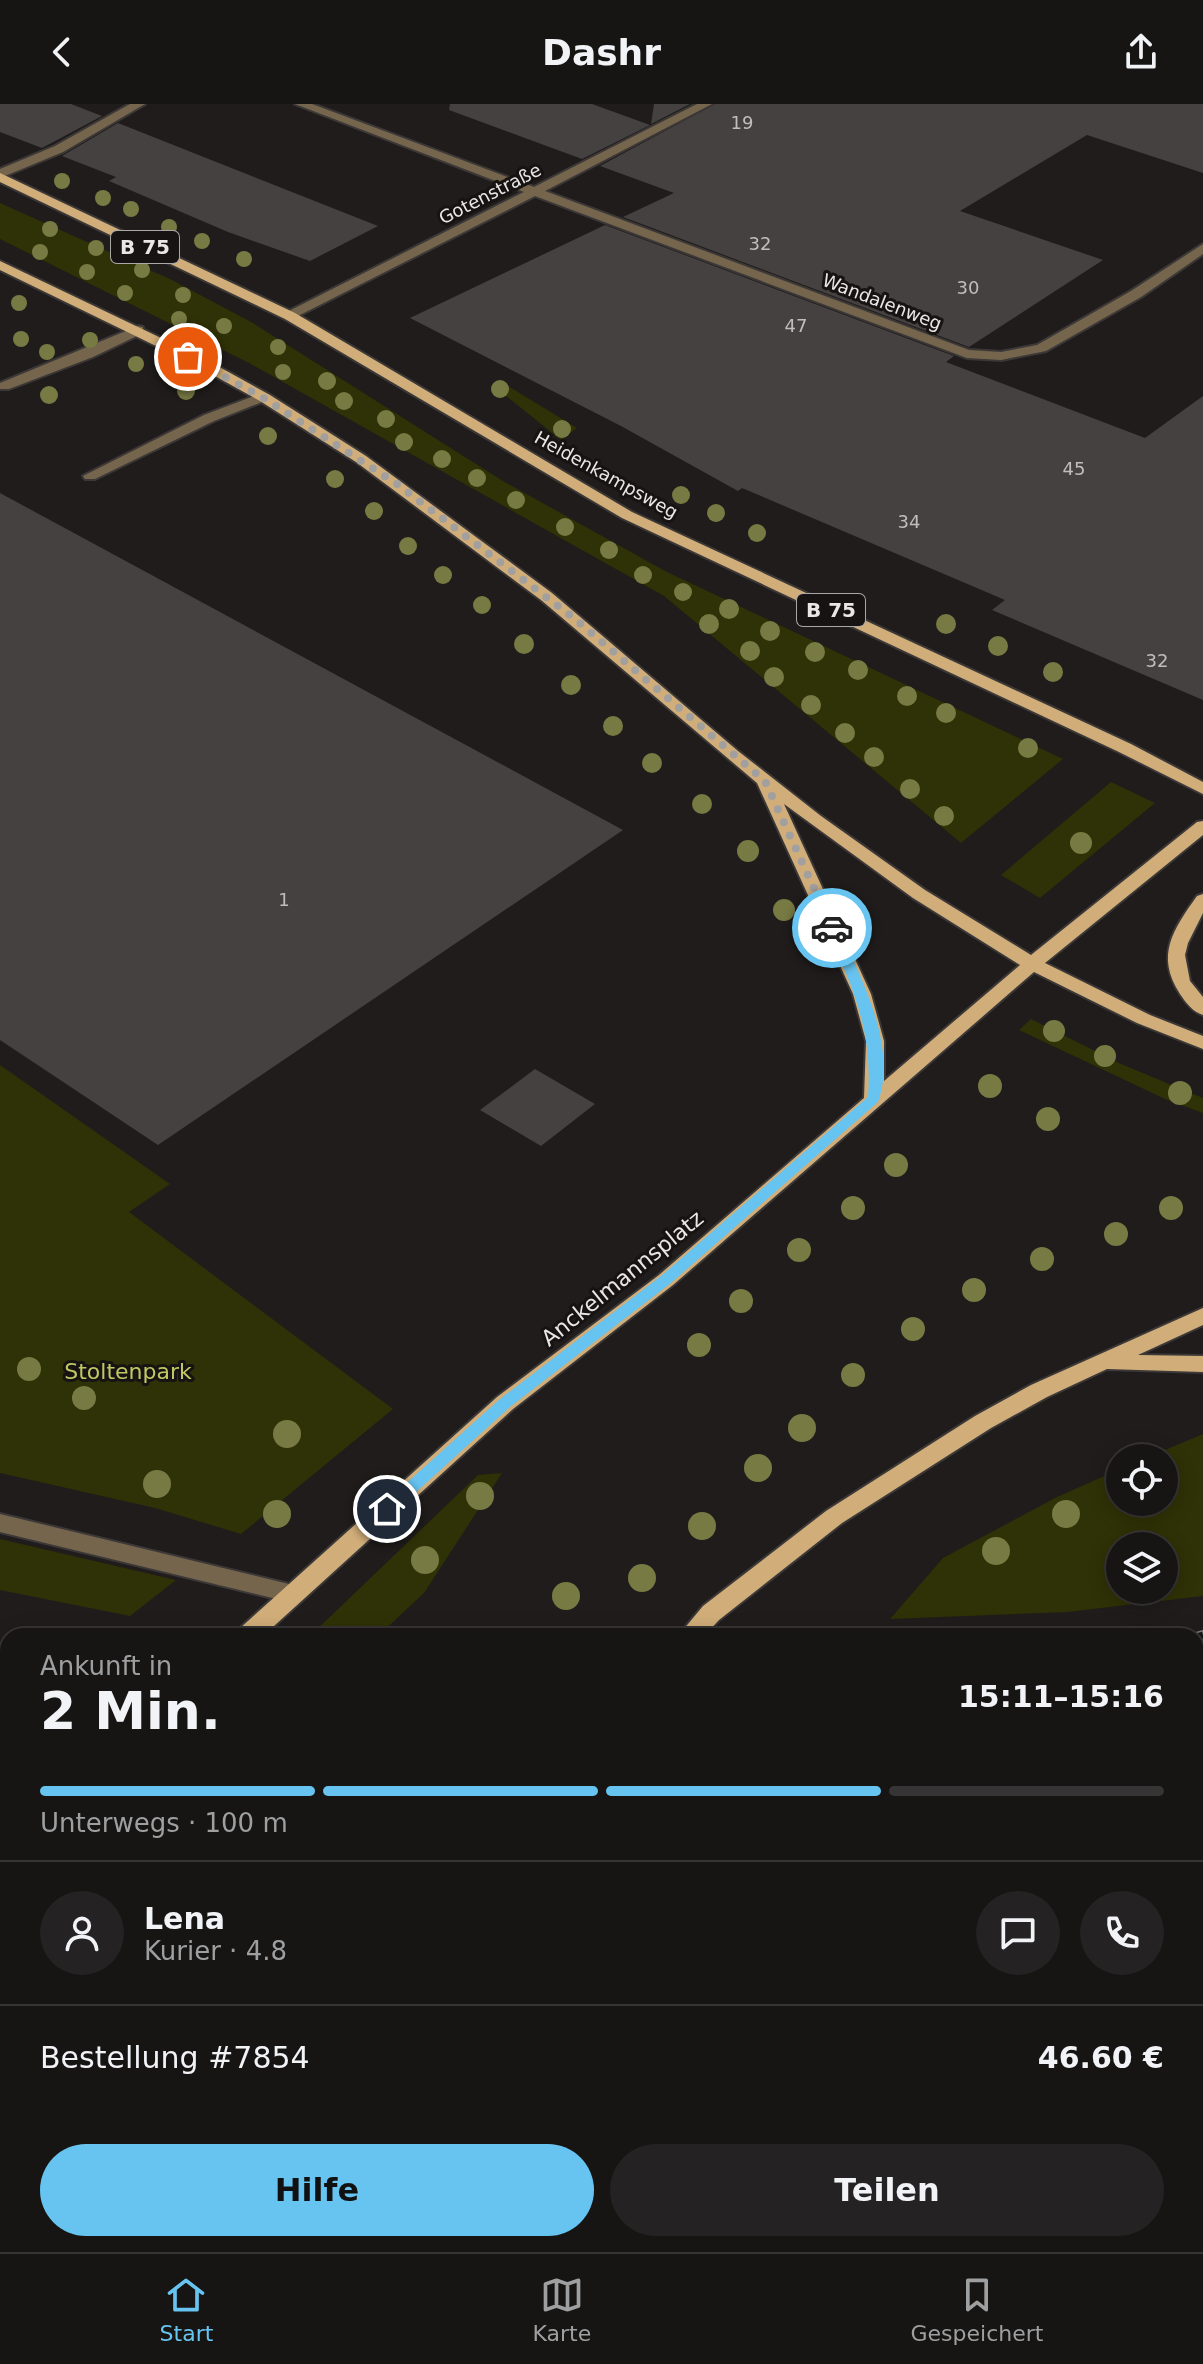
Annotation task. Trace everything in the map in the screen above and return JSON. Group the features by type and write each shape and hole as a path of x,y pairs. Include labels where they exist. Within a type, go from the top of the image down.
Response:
{"main road":[{"name":"Heidenkampsweg","path":"0,176 290,316 627,515 1111,742 1203,789"},
{"path":"0,265 138,330 262,397 386,476 516,572 765,781 934,906 1032,964 1112,1005 1203,1043"},
{"path":"765,781 862,994 875,1041 874,1099"},
{"name":"Anckelmannsplatz","path":"256,1628 505,1403 666,1280 1032,964 1203,826"},
{"path":"1203,900 1183,929 1173,956 1186,992 1203,1009"},
{"path":"697,1628 711,1613 834,1517 983,1422 1101,1362 1203,1316"},
{"path":"1101,1362 1203,1364"}],"street":[{"path":"0,176 59,149 139,104"},
{"name":"Wandalenweg","path":"301,104 967,354 1016,354 1041,348 1136,294 1203,248"},
{"name":"Gotenstraße","path":"290,316 706,104"},
{"path":"4,386 88,354 138,330"},
{"path":"90,476 209,418 262,397"},
{"path":"0,1523 293,1594"}],"green space":[{"path":"0,203 172,280 253,323 503,481 667,572 1063,759 961,843 664,596 249,363 0,239"},
{"path":"503,383 577,428 561,440 496,388"},
{"path":"1111,782 1155,803 1040,898 1001,875"},
{"path":"1031,1019 1121,1064 1203,1098 1203,1113 1165,1099 1019,1030"},
{"name":"Stoltenpark","path":"0,1065 170,1184 129,1212 393,1409 241,1534 155,1508 0,1473"},
{"path":"1203,1434 1203,1596 1178,1599 1178,1532 1106,1532 1106,1604 1135,1604 1067,1612 890,1619 943,1558 1057,1497 1106,1475 1106,1516 1178,1516 1178,1445"},
{"path":"502,1473 424,1593 387,1628 318,1628 478,1475"},
{"path":"0,1539 176,1580 130,1616 0,1590"}],"building":[{"path":"0,104 71,104 102,116 42,148 0,132"},
{"path":"450,104 592,104 650,125 582,159 449,110"},
{"path":"654,104 690,104 651,124"},
{"path":"715,104 1203,104 1203,173 1087,135 960,211 1103,260 969,347 623,217 674,193 600,166"},
{"path":"118,123 378,226 310,261 228,232 109,181 116,177 62,156"},
{"path":"605,225 954,356 946,362 1145,438 1203,396 1203,700 992,610 1005,600 742,488 738,491 621,426 410,318"},
{"path":"0,493 623,830 158,1145 0,1040"},
{"path":"535,1069 595,1104 541,1146 480,1110"}],"way so far":[{"path":"188,357 341,445 397,484 575,619 765,781 832,928"}],"route":[{"path":"387,1509 505,1403 666,1280 874,1099 877,1065 870,1020 862,994 832,928"}]}
